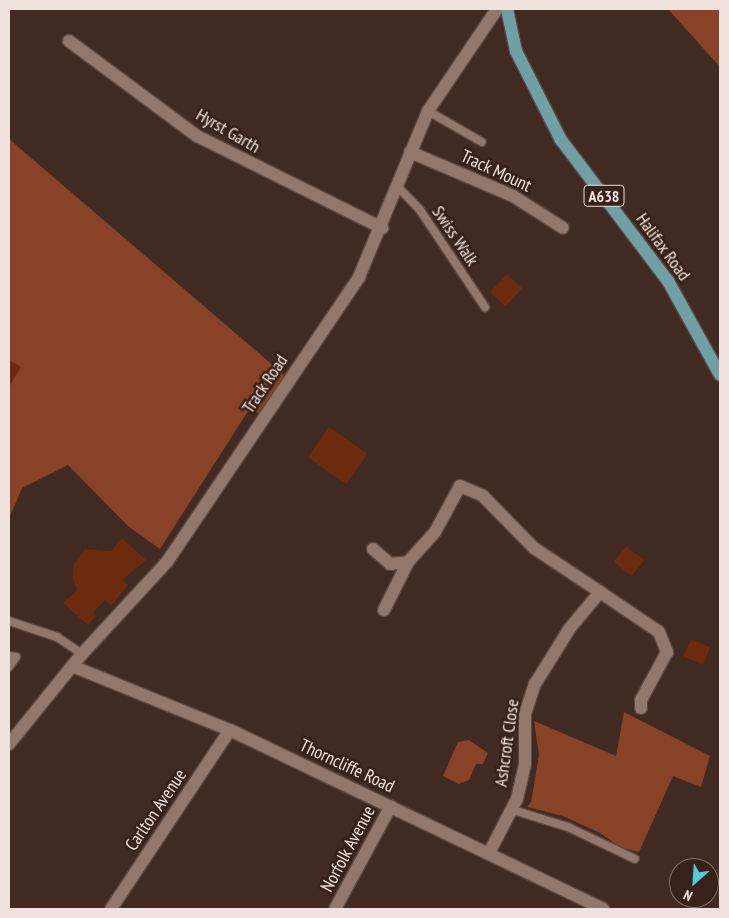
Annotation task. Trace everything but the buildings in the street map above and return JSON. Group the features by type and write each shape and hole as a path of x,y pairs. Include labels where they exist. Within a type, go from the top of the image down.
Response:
{"main road":[{"name":"Halifax Road","path":"507,9 516,51 561,140 668,281 720,376"}],"street":[{"name":"Track Road","path":"9,744 82,654 167,562 359,276 382,228 410,152 428,112 443,86 497,9"},
{"name":"Hyrst Garth","path":"69,41 197,136 382,228"},
{"name":"Track Mount","path":"410,152 512,196 564,228"},
{"path":"384,610 408,562 435,532 460,486 483,496 534,548 659,632 667,652 641,700 641,708"},
{"path":"372,549 390,564 408,562"},
{"name":"Ashcroft Close","path":"489,853 513,810 525,765 525,714 536,684 570,628 600,592"},
{"name":"Thorncliffe Road","path":"72,666 230,730 603,909"},
{"name":"Carlton Avenue","path":"111,909 230,730"},
{"name":"Norfolk Avenue","path":"335,909 391,806"}],"lane":[{"path":"428,112 482,142"},
{"name":"Swiss Walk","path":"397,186 420,210 484,307"},
{"path":"9,621 57,637 82,654"},
{"path":"9,656 16,657 9,667"},
{"path":"513,810 568,827 635,859"}],"shaded area":[{"path":"668,9 720,9 720,67"},
{"path":"9,139 289,379 265,417 250,408 160,549 128,526 68,465 22,488 9,519"},
{"path":"624,712 710,756 701,787 673,776 639,852 620,847 600,833 563,816 527,807 531,802 539,755 534,721 616,756"},
{"path":"469,740 488,753 483,764 476,764 469,780 459,784 443,776 458,742"}]}
